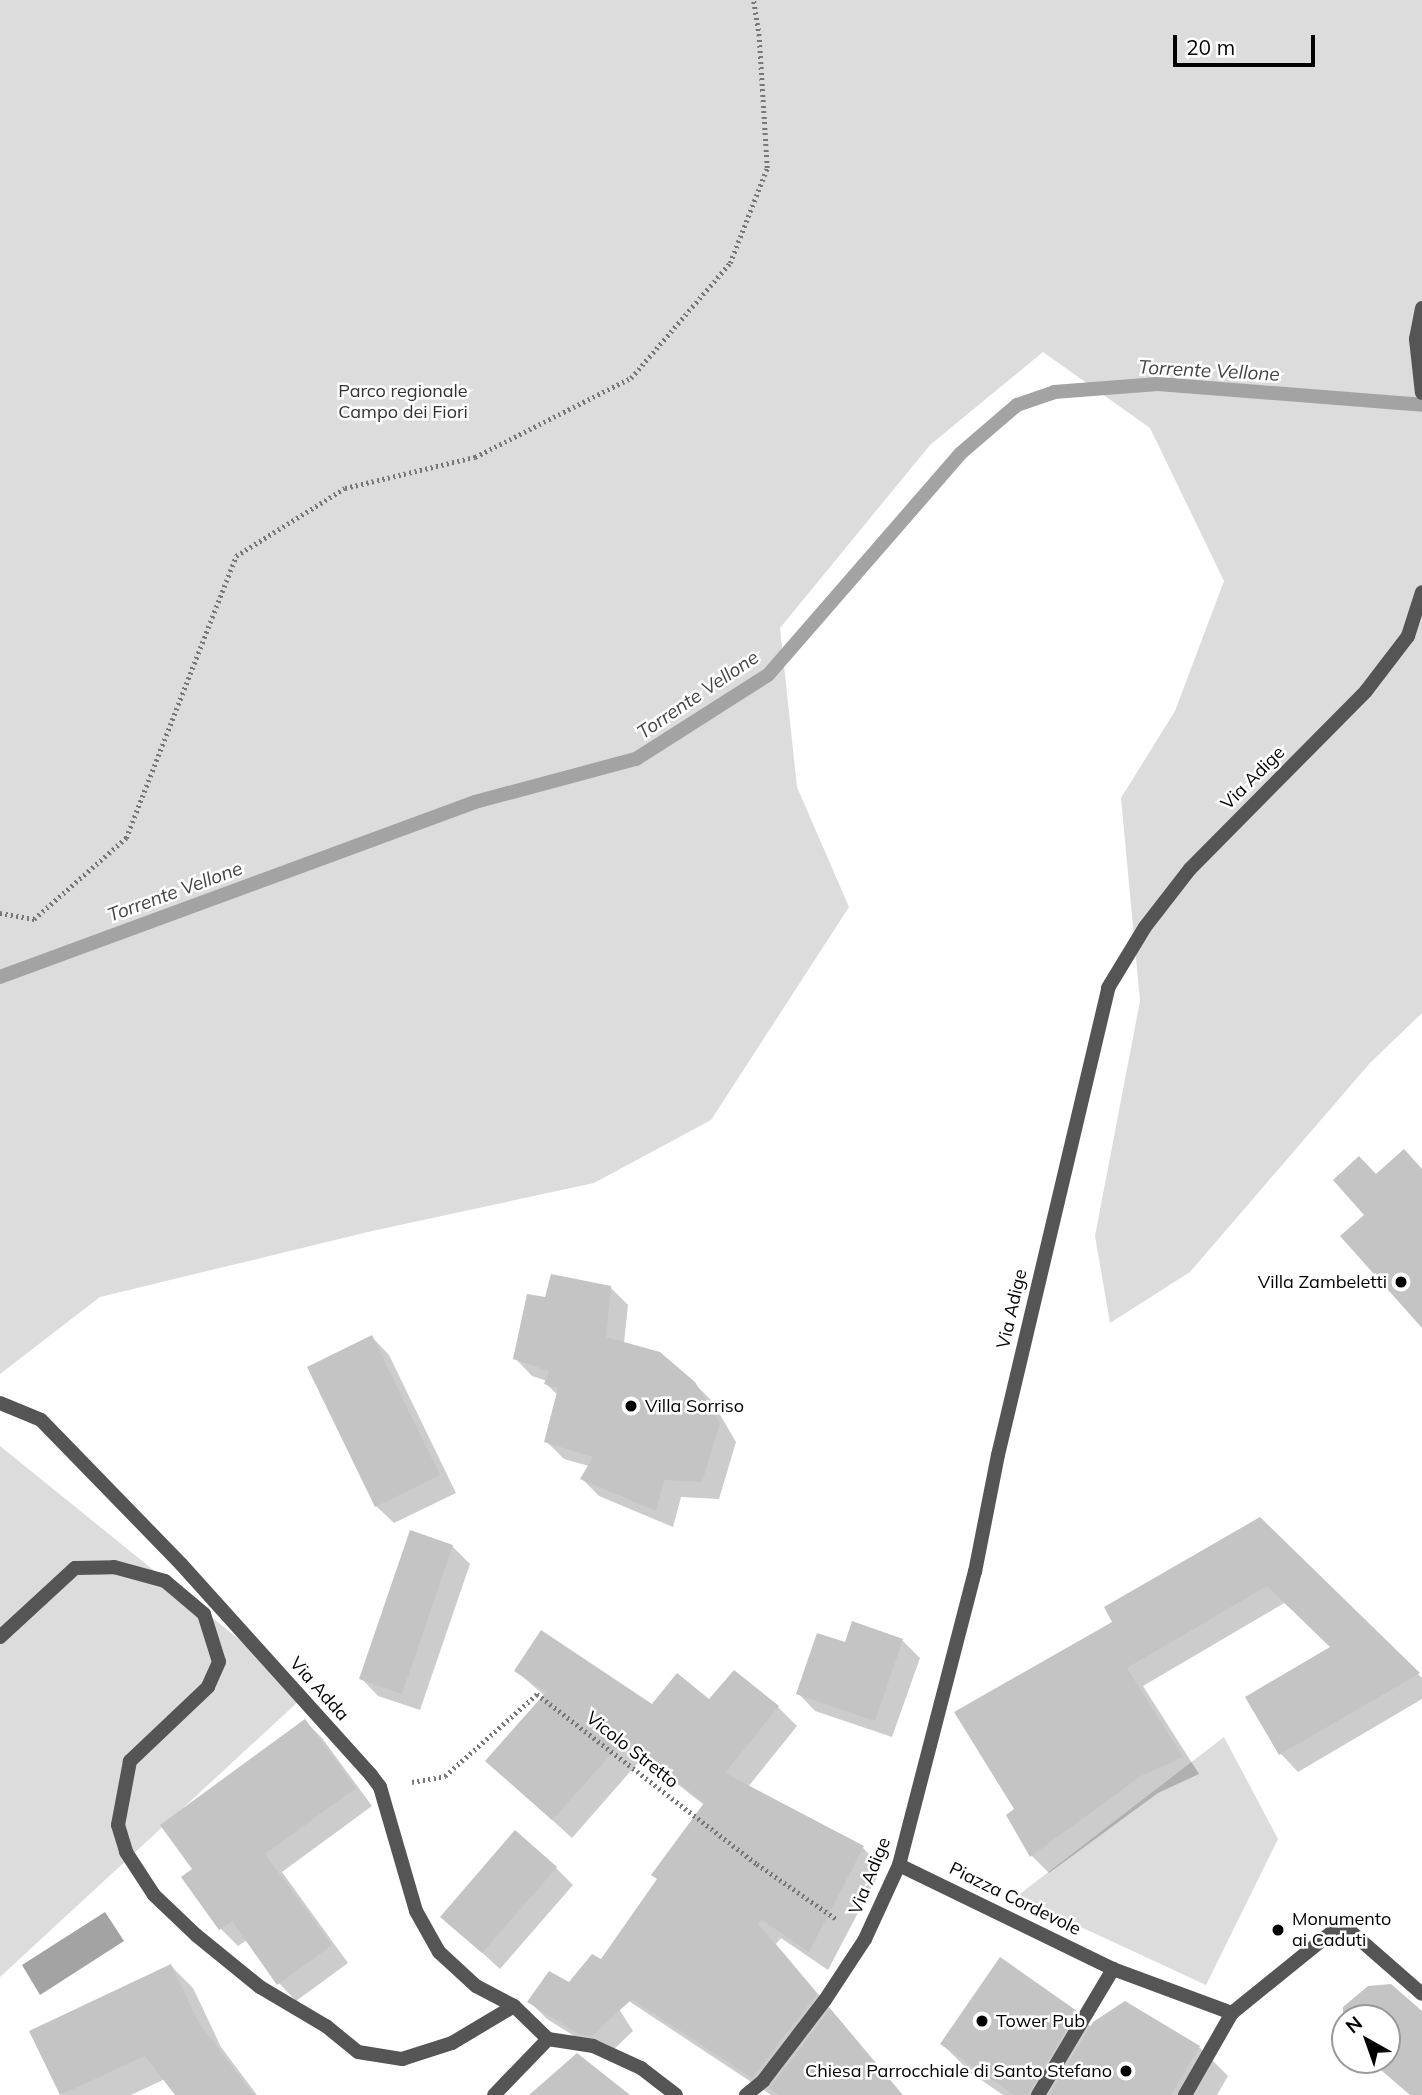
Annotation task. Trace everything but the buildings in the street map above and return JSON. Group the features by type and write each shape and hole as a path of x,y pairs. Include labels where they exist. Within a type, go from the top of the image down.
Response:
{"street":[{"path":"1422,308 1416,339 1422,393"},
{"name":"Via Adige","path":"746,2095 763,2081 825,2000 865,1938 899,1865 975,1573 998,1455 1108,988 1145,927 1190,869 1366,691 1408,636 1422,592"},
{"name":"Via Adda","path":"0,1403 41,1420 181,1564 380,1787 416,1910 439,1952 476,1986 514,2006 548,2039"},
{"path":"0,1637 75,1568 114,1567 165,1581 204,1614 219,1662 208,1687 130,1760 118,1825 126,1852 154,1895 195,1935 260,1987 326,2026 358,2052 402,2059 452,2043 514,2006"},
{"name":"Piazza Cordevole","path":"899,1865 1114,1969 1232,2013"},
{"path":"1185,2095 1232,2013 1342,1924 1422,1994"},
{"path":"1038,2095 1114,1969"},
{"path":"494,2095 548,2039 593,2046 641,2068 676,2095"}],"path":[{"path":"0,913 34,919 126,838 236,556 345,488 475,457 631,378 730,263 767,168 760,36 753,0"},
{"name":"Vicolo Stretto","path":"380,1787 444,1776 537,1694 757,1864 865,1938"}],"green space":[{"name":"Parco regionale Campo dei Fiori","path":"0,0 1422,0 1422,1013 1370,1063 1190,1272 1110,1323 1095,1236 1140,1001 1121,798 1175,711 1224,581 1150,428 1043,352 930,445 780,628 797,787 849,907 711,1120 594,1183 372,1231 100,1297 0,1374"},
{"path":"0,1446 271,1665 301,1699 0,1977"},
{"path":"1224,1737 1278,1839 1206,1985 1016,1897"}],"shaded area":[{"path":"105,1912 124,1941 40,1995 22,1965"}],"waterway":[{"name":"Torrente Vellone","path":"0,977 475,802 636,759 768,675 961,453 1017,405 1054,392 1158,384 1422,405"}],"place":[{"name":"Villa Zambeletti","path":"1401,1282"},
{"name":"Villa Sorriso","path":"631,1406"},
{"name":"Monumento ai Caduti","path":"1278,1930"},
{"name":"Tower Pub","path":"982,2021"},
{"name":"Chiesa Parrocchiale di Santo Stefano","path":"1126,2071"}]}
